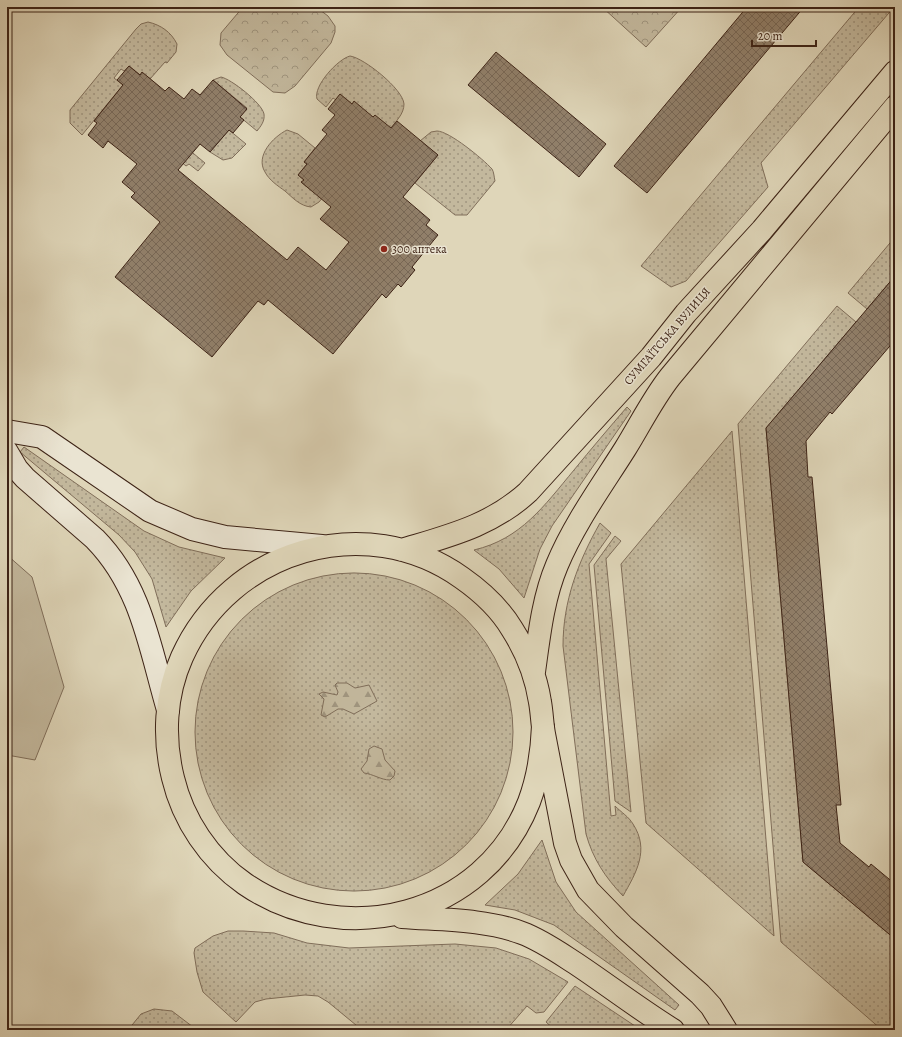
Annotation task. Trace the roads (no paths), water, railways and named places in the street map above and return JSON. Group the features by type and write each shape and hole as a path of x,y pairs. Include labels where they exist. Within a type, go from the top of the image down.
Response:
{"main road":[{"name":"СУМГАЇТСЬКА ВУЛИЦЯ","path":"402,550 468,530 494,518 512,507 528,492 651,357 686,314 762,230 895,72"},
{"path":"534,673 549,590 562,554 575,528 626,448 651,402 670,377 895,107"},
{"path":"7,431 42,437 150,511 192,530 225,537 322,546 349,544 376,545 402,550 428,558 452,570 474,586 493,604 510,625 523,648 534,673 540,699 543,726 565,843 579,876 588,890 604,908 700,994 711,1006 726,1030"},
{"path":"7,452 16,469 95,539 106,550 125,577 142,619 168,710"},
{"path":"322,546 296,553 271,563 248,577 227,594 209,613 193,635 181,659 172,684 166,737 169,764 176,790 186,814 199,838 216,859 235,877 275,901 307,913 333,918 360,919 387,916 413,910 438,900 455,890 482,870 500,850 516,828 528,804 536,779 540,759 543,726"},
{"path":"387,916 471,922 501,927 522,933 555,950 673,1030"}],"place":[{"name":"300 аптека","path":"384,249"}]}
